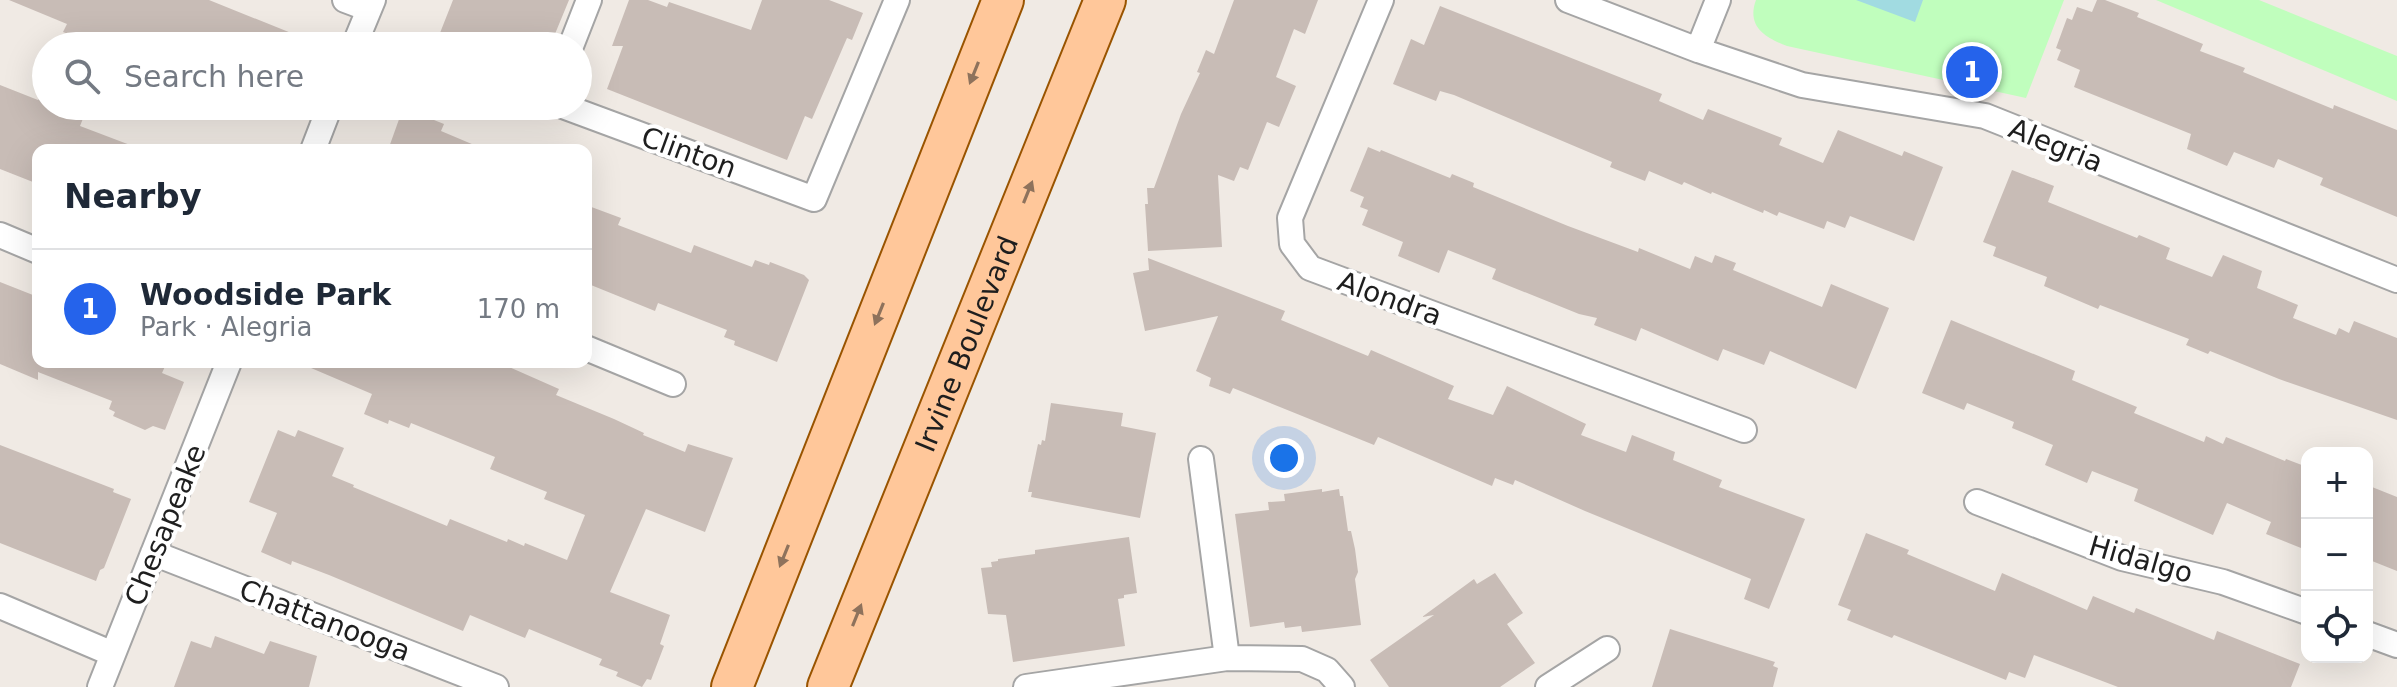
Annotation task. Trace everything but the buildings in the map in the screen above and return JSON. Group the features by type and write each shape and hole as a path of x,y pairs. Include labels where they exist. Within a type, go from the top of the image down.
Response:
{"main road":[{"path":"732,687 1003,0"},
{"name":"Irvine Boulevard","path":"828,687 1105,0"}],"street":[{"path":"345,0 371,5 360,32"},
{"path":"576,32 589,0"},
{"name":"Clinton","path":"592,117 814,199 897,0"},
{"name":"Alondra","path":"1381,0 1290,218 1292,244 1310,268 1744,430"},
{"name":"Alegria","path":"1568,0 1698,50 1802,85 1985,116 2397,280"},
{"path":"1698,50 1718,0"},
{"path":"315,144 325,120"},
{"path":"0,235 32,248"},
{"path":"592,350 673,384"},
{"name":"Chesapeake","path":"100,687 227,368"},
{"path":"1201,459 1227,658"},
{"name":"Hidalgo","path":"1977,502 2122,558 2223,582 2301,610"},
{"name":"Chattanooga","path":"153,553 496,687"},
{"path":"0,606 113,654"},
{"path":"2373,636 2397,645"},
{"path":"1548,687 1607,649"},
{"path":"1026,687 1174,677 1227,658 1302,659 1327,670 1342,687"}],"green space":[{"path":"1756,0 2064,0 2026,98 1787,46 1760,30 1754,17"},
{"path":"2156,0 2259,0 2397,56 2397,101"}],"water":[{"path":"1856,0 1923,0 1915,22"}],"place":[{"name":"Woodside Park","path":"1972,72"}]}
